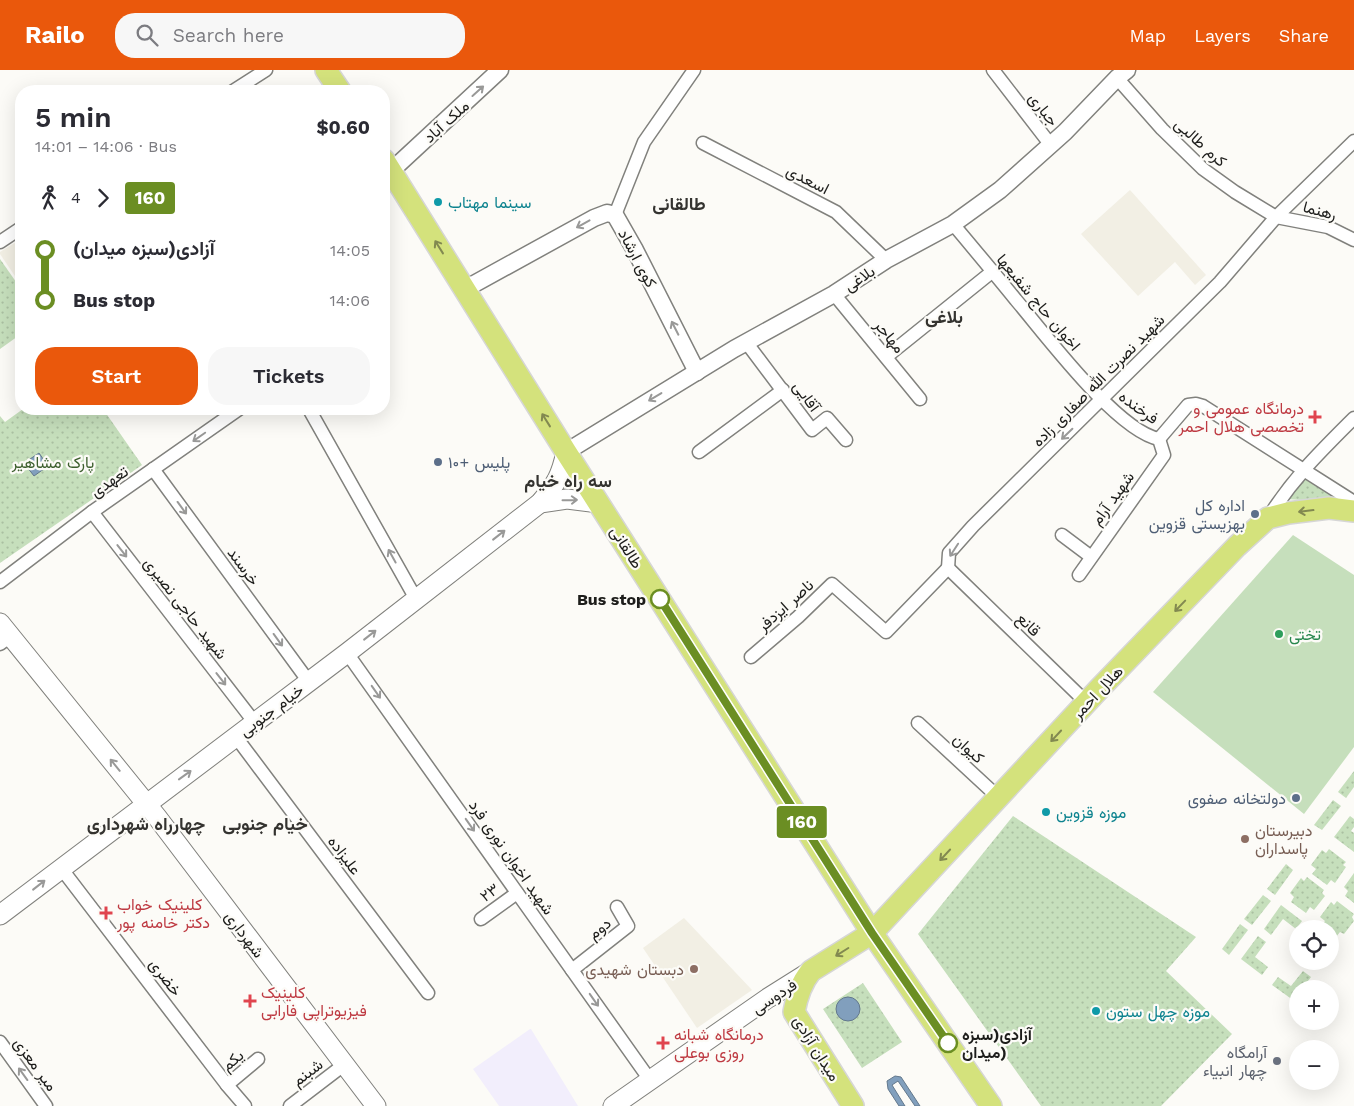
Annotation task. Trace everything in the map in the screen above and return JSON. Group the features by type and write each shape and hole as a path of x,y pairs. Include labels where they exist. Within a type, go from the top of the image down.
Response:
{"main road":[{"path":"326,70 336,85"},
{"name":"طالقانی","path":"390,170 566,452 872,933"},
{"name":"خیام جنوبی","path":"0,915 146,803 348,653 540,502 556,483 562,471 566,452"},
{"path":"540,502 567,499 599,503"},
{"path":"1268,518 1329,508 1354,511"},
{"name":"هلال احمر","path":"872,933 1087,703 1237,546 1268,518"},
{"name":"شهرداری","path":"4,634 146,803 376,1106"},
{"path":"872,933 991,1106"},
{"name":"میدان آزادی","path":"854,1106 794,1012 800,988 811,971 872,933"},
{"name":"فردوسی","path":"620,1104 650,1080 768,998 811,971"}],"street":[{"path":"242,85 266,70"},
{"name":"ملک آباد","path":"390,162 500,70"},
{"path":"615,215 644,142 694,70"},
{"name":"جباری","path":"993,70 1050,144"},
{"name":"بلاغی","path":"566,452 746,342 834,294 886,260 953,224 1000,190 1065,132 1122,74"},
{"name":"کرم طالبی","path":"1122,74 1162,129 1203,169 1276,217"},
{"name":"شهید نصرت الله صفاری زاده","path":"948,568 949,553 973,526 1220,282 1276,217 1354,141"},
{"name":"اسعدی","path":"703,143 836,212 886,260"},
{"name":"کوی ارشاد","path":"465,289 594,218 607,214 615,215 635,250 697,372"},
{"name":"رهنما","path":"1276,217 1328,227 1354,240"},
{"name":"اخوان حاج شفیعها","path":"953,224 1050,341 1102,400"},
{"path":"0,242 15,232"},
{"path":"886,357 992,271"},
{"name":"مهاجر","path":"834,294 920,399"},
{"name":"آقایی","path":"746,342 812,430 827,418 846,440"},
{"path":"699,452 783,390"},
{"name":"فرخنده","path":"1102,400 1141,433 1159,439 1188,405 1196,404 1203,406 1354,502"},
{"name":"تعهدی","path":"0,582 92,512 230,415"},
{"path":"312,415 416,599"},
{"path":"1268,518 1302,470 1354,418"},
{"name":"شهید آرام","path":"1079,575 1090,556 1164,455 1159,439"},
{"name":"خرسند","path":"153,469 309,682"},
{"name":"شهید حاجی نصیری","path":"92,512 255,723"},
{"path":"1062,534 1090,556"},
{"name":"ناصر ایزدفر","path":"751,657 798,617 832,584 886,632 948,568"},
{"name":"قانع","path":"948,568 1087,703"},
{"name":"شهید اخوان نوری فرد","path":"348,653 650,1080"},
{"name":"کیوان","path":"918,723 998,797"},
{"name":"علیزاده","path":"236,737 428,993"},
{"name":"خضری","path":"61,868 245,1106"},
{"name":"۲۳","path":"481,919 517,892"},
{"name":"دوم","path":"572,970 628,926 617,907"},
{"name":"میر معزی","path":"0,1042 46,1106"},
{"name":"یکم","path":"227,1085 258,1059"},
{"name":"شبنم","path":"290,1106 345,1064"}],"shaded area":[{"path":"1130,190 1206,275 1195,285 1175,262 1138,296 1081,234"},
{"path":"15,243 15,276 0,254 0,252"},
{"name":"دبستان شهیدی","path":"684,918 752,990 697,1028 643,948"},
{"path":"530,1029 578,1106 499,1106 473,1069"}],"green space":[{"path":"0,259 15,280 15,338 0,349"},
{"name":"پارک مشاهیر","path":"15,415 107,415 142,465 0,563 0,416 5,422"},
{"path":"1302,480 1307,480 1342,502 1284,499"},
{"name":"تختی","path":"1293,535 1354,575 1354,747 1304,814 1153,692"},
{"path":"1354,771 1354,787 1346,798 1338,792"},
{"path":"1333,800 1341,806 1322,830 1314,825"},
{"path":"1013,816 1196,937 1166,971 1232,1034 1161,1106 1041,1106 918,934"},
{"path":"1350,816 1354,819 1354,827 1351,831 1354,833 1354,852 1334,837"},
{"path":"1329,849 1346,862 1343,865 1346,867 1335,883 1331,880 1327,885 1312,874 1316,869 1311,865 1322,850 1326,853"},
{"path":"1286,864 1293,870 1275,895 1267,889"},
{"path":"1354,873 1354,903 1345,896 1348,891 1344,887"},
{"path":"1307,877 1324,890 1322,893 1325,896 1314,910 1310,907 1306,913 1291,902 1294,897 1290,893 1301,878 1304,881"},
{"path":"1263,895 1271,901 1252,925 1244,919"},
{"path":"1337,901 1354,914 1352,917 1354,921 1344,934 1339,933 1339,920 1324,920 1320,917 1331,902 1334,905"},
{"path":"1281,905 1301,920 1289,920 1289,924 1283,919 1271,935 1264,929"},
{"path":"1240,924 1248,930 1229,955 1222,949"},
{"path":"1258,936 1266,942 1255,957 1268,967 1262,975 1241,959"},
{"path":"1303,971 1311,977 1309,980 1296,980"},
{"path":"1278,977 1289,985 1289,997 1272,985"},
{"path":"863,983 902,1042 862,1068 823,1009","holes":["839,1001 860,1012 855,1019 838,1016 836,1008"]}],"water":[{"path":"39,453 48,466 34,476 24,463"},
{"path":"848,997 853,998 859,1004 859,1014 853,1020 848,1021 843,1020 837,1014 836,1009 837,1004 843,998"},
{"path":"895,1076 901,1077 920,1106 915,1106 898,1081 892,1085 905,1106 899,1106 888,1089 887,1081"}],"bus line":[{"name":"160","path":"660,599 872,933 948,1043"}],"place":[{"name":"سینما مهتاب","path":"438,202"},
{"name":"درمانگاه عمومی و تخصصی هلال احمر","path":"1315,417"},
{"name":"پلیس +۱۰","path":"438,462"},
{"name":"اداره کل بهزیستی قزوین","path":"1255,514"},
{"name":"Bus stop","path":"660,599"},
{"name":"تختی","path":"1279,634"},
{"name":"دولتخانه صفوی","path":"1296,798"},
{"name":"موزه قزوین","path":"1046,812"},
{"name":"دبیرستان پاسداران","path":"1245,839"},
{"name":"کلینیک خواب دکتر خامنه پور","path":"106,913"},
{"name":"دبستان شهیدی","path":"694,969"},
{"name":"کلینیک فیزیوتراپی فارابی","path":"250,1001"},
{"name":"موزه چهل ستون","path":"1096,1011"},
{"name":"درمانگاه شبانه روزی بوعلی","path":"663,1043"},
{"name":"آزادی(سبزه میدان)","path":"948,1043"},
{"name":"آرامگاه چهار انبیاء","path":"1277,1061"}],"district":[{"name":"طالقانی","path":"679,204"},
{"name":"بلاغی","path":"944,317"},
{"name":"سه راه خیام","path":"568,481"},
{"name":"چهارراه شهرداری","path":"146,824"},
{"name":"خیام جنوبی","path":"265,824"}]}
